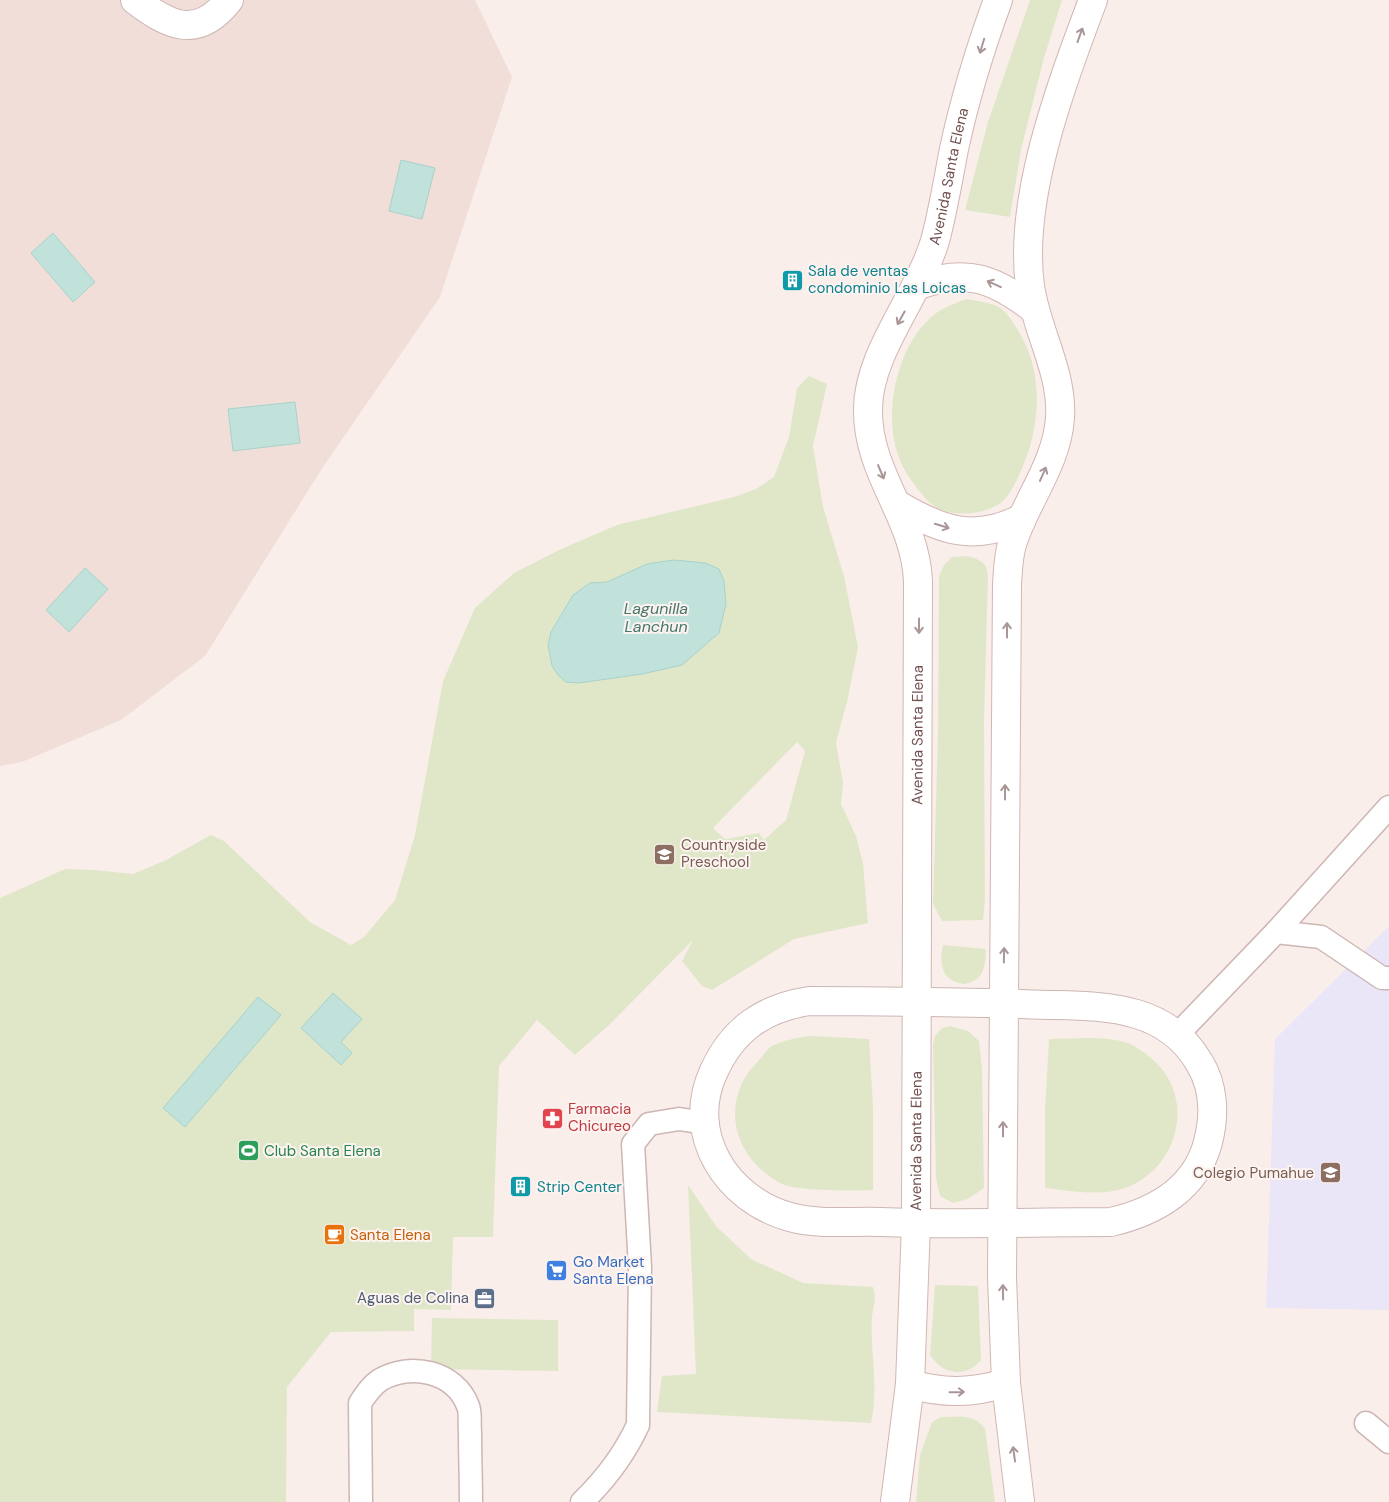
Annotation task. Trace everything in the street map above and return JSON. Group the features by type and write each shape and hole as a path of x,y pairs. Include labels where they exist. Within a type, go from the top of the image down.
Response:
{"street":[{"path":"134,0 172,24 187,26 205,20 229,0"},
{"name":"Avenida Santa Elena","path":"895,1502 910,1384 916,1224 918,561 913,542 898,505 880,473 870,442 868,408 873,378 884,347 918,285 935,241 967,93 998,0"},
{"path":"1020,1502 1006,1383 1002,1223 1007,586 1012,542 1055,446 1060,416 1060,400 1054,370 1035,310 1028,261 1035,195 1053,116 1093,0"},
{"path":"918,285 953,276 971,277 993,282 1035,310"},
{"path":"898,505 926,521 963,531 982,532 997,529 1022,518"},
{"path":"809,1001 1004,1003 1121,1009 1158,1022 1178,1034 1193,1051 1205,1071 1211,1090 1212,1110 1211,1130 1205,1152 1195,1172 1178,1191 1157,1206 1135,1216 1111,1222 916,1224 792,1218 774,1212 745,1196 726,1177 711,1150 704,1123 706,1097 710,1081 725,1049 742,1030 763,1014 787,1004 809,1001"},
{"path":"910,1384 932,1391 955,1393 981,1391 1006,1383"}],"lane":[{"path":"1178,1034 1276,932 1389,807"},
{"path":"1276,932 1321,937 1382,978 1389,978"},
{"path":"582,1502 601,1484 615,1466 628,1446 638,1425 640,1267 633,1144 649,1124 679,1119 704,1123"},
{"path":"361,1502 360,1403 368,1391 379,1381 392,1374 410,1370 429,1372 446,1379 460,1391 469,1407 471,1502"},
{"path":"1366,1423 1389,1442"}],"shaded area":[{"path":"0,0 475,0 512,77 440,297 321,470 205,656 121,720 22,762 0,766"},
{"name":"Colegio Pumahue","path":"1389,926 1389,1310 1266,1308 1275,1039"}],"green space":[{"path":"1030,0 1062,0 1044,58 1021,150 1010,217 965,210 988,122"},
{"path":"966,299 999,307 1014,323 1028,350 1033,367 1037,403 1032,439 1027,456 1008,496 1002,502 987,510 958,513 941,510 934,506 922,495 907,474 898,456 893,435 892,412 894,390 900,367 909,346 921,328 935,314 950,305"},
{"path":"809,376 827,384 813,446 823,507 844,576 858,647 847,702 836,742 843,783 841,804 856,836 863,863 868,923 794,939 712,990 702,986 682,961 693,940 609,1025 575,1055 537,1020 499,1066 493,1237 453,1237 451,1310 414,1309 414,1331 331,1332 287,1387 286,1502 0,1502 0,898 65,869 133,874 166,860 211,835 224,841 310,922 351,945 364,937 395,900 415,835 443,681 475,608 514,573 559,550 617,525 734,497 756,489 774,477 789,437 797,388","holes":["797,742 805,751 786,820 764,840 759,833 725,839 713,828"]},
{"path":"968,556 982,562 988,576 984,722 985,899 983,920 942,921 933,904 938,734 939,576 944,565 952,557"},
{"path":"943,945 986,949 984,967 976,980 964,984 950,979 946,975 941,959"},
{"path":"950,1026 968,1031 979,1041 982,1069 984,1188 968,1199 953,1203 940,1196 936,1178 933,1045 935,1036 942,1028"},
{"path":"812,1036 869,1039 873,1106 873,1190 813,1189 782,1184 765,1173 742,1144 736,1127 735,1110 738,1093 746,1076 772,1046 792,1039"},
{"path":"1099,1038 1128,1043 1145,1053 1163,1070 1173,1088 1177,1107 1176,1126 1171,1145 1161,1162 1146,1176 1128,1187 1108,1192 1065,1191 1045,1188 1045,1110 1049,1039"},
{"path":"688,1185 716,1226 751,1259 803,1283 873,1287 875,1299 872,1318 874,1396 871,1423 657,1412 662,1376 696,1374"},
{"path":"935,1285 978,1286 981,1360 968,1370 954,1372 947,1370 934,1361 930,1354"},
{"path":"432,1318 558,1320 558,1371 431,1369"},
{"path":"941,1417 971,1418 976,1420 985,1429 995,1502 916,1502 920,1455 932,1422"}],"water":[{"path":"401,160 435,168 422,219 389,211"},
{"path":"53,233 95,282 73,302 31,253"},
{"path":"295,402 300,443 233,451 228,409"},
{"name":"Lagunilla Lanchun","path":"674,560 705,563 719,569 724,581 726,604 719,633 682,665 642,674 579,683 566,682 558,675 552,666 548,645 551,632 573,595 590,583 607,582 647,564"},
{"path":"85,568 108,589 69,632 46,610"},
{"path":"333,993 362,1019 341,1042 352,1053 341,1065 301,1028"},
{"path":"258,997 281,1015 185,1127 163,1108"}],"place":[{"name":"Sala de ventas condominio Las Loicas","path":"792,280"},
{"name":"Countryside Preschool","path":"665,854"},
{"name":"Farmacia Chicureo","path":"552,1118"},
{"name":"Club Santa Elena","path":"248,1151"},
{"name":"Colegio Pumahue","path":"1330,1173"},
{"name":"Strip Center","path":"521,1187"},
{"name":"Santa Elena","path":"334,1235"},
{"name":"Go Market Santa Elena","path":"557,1271"},
{"name":"Aguas de Colina","path":"485,1298"}]}
